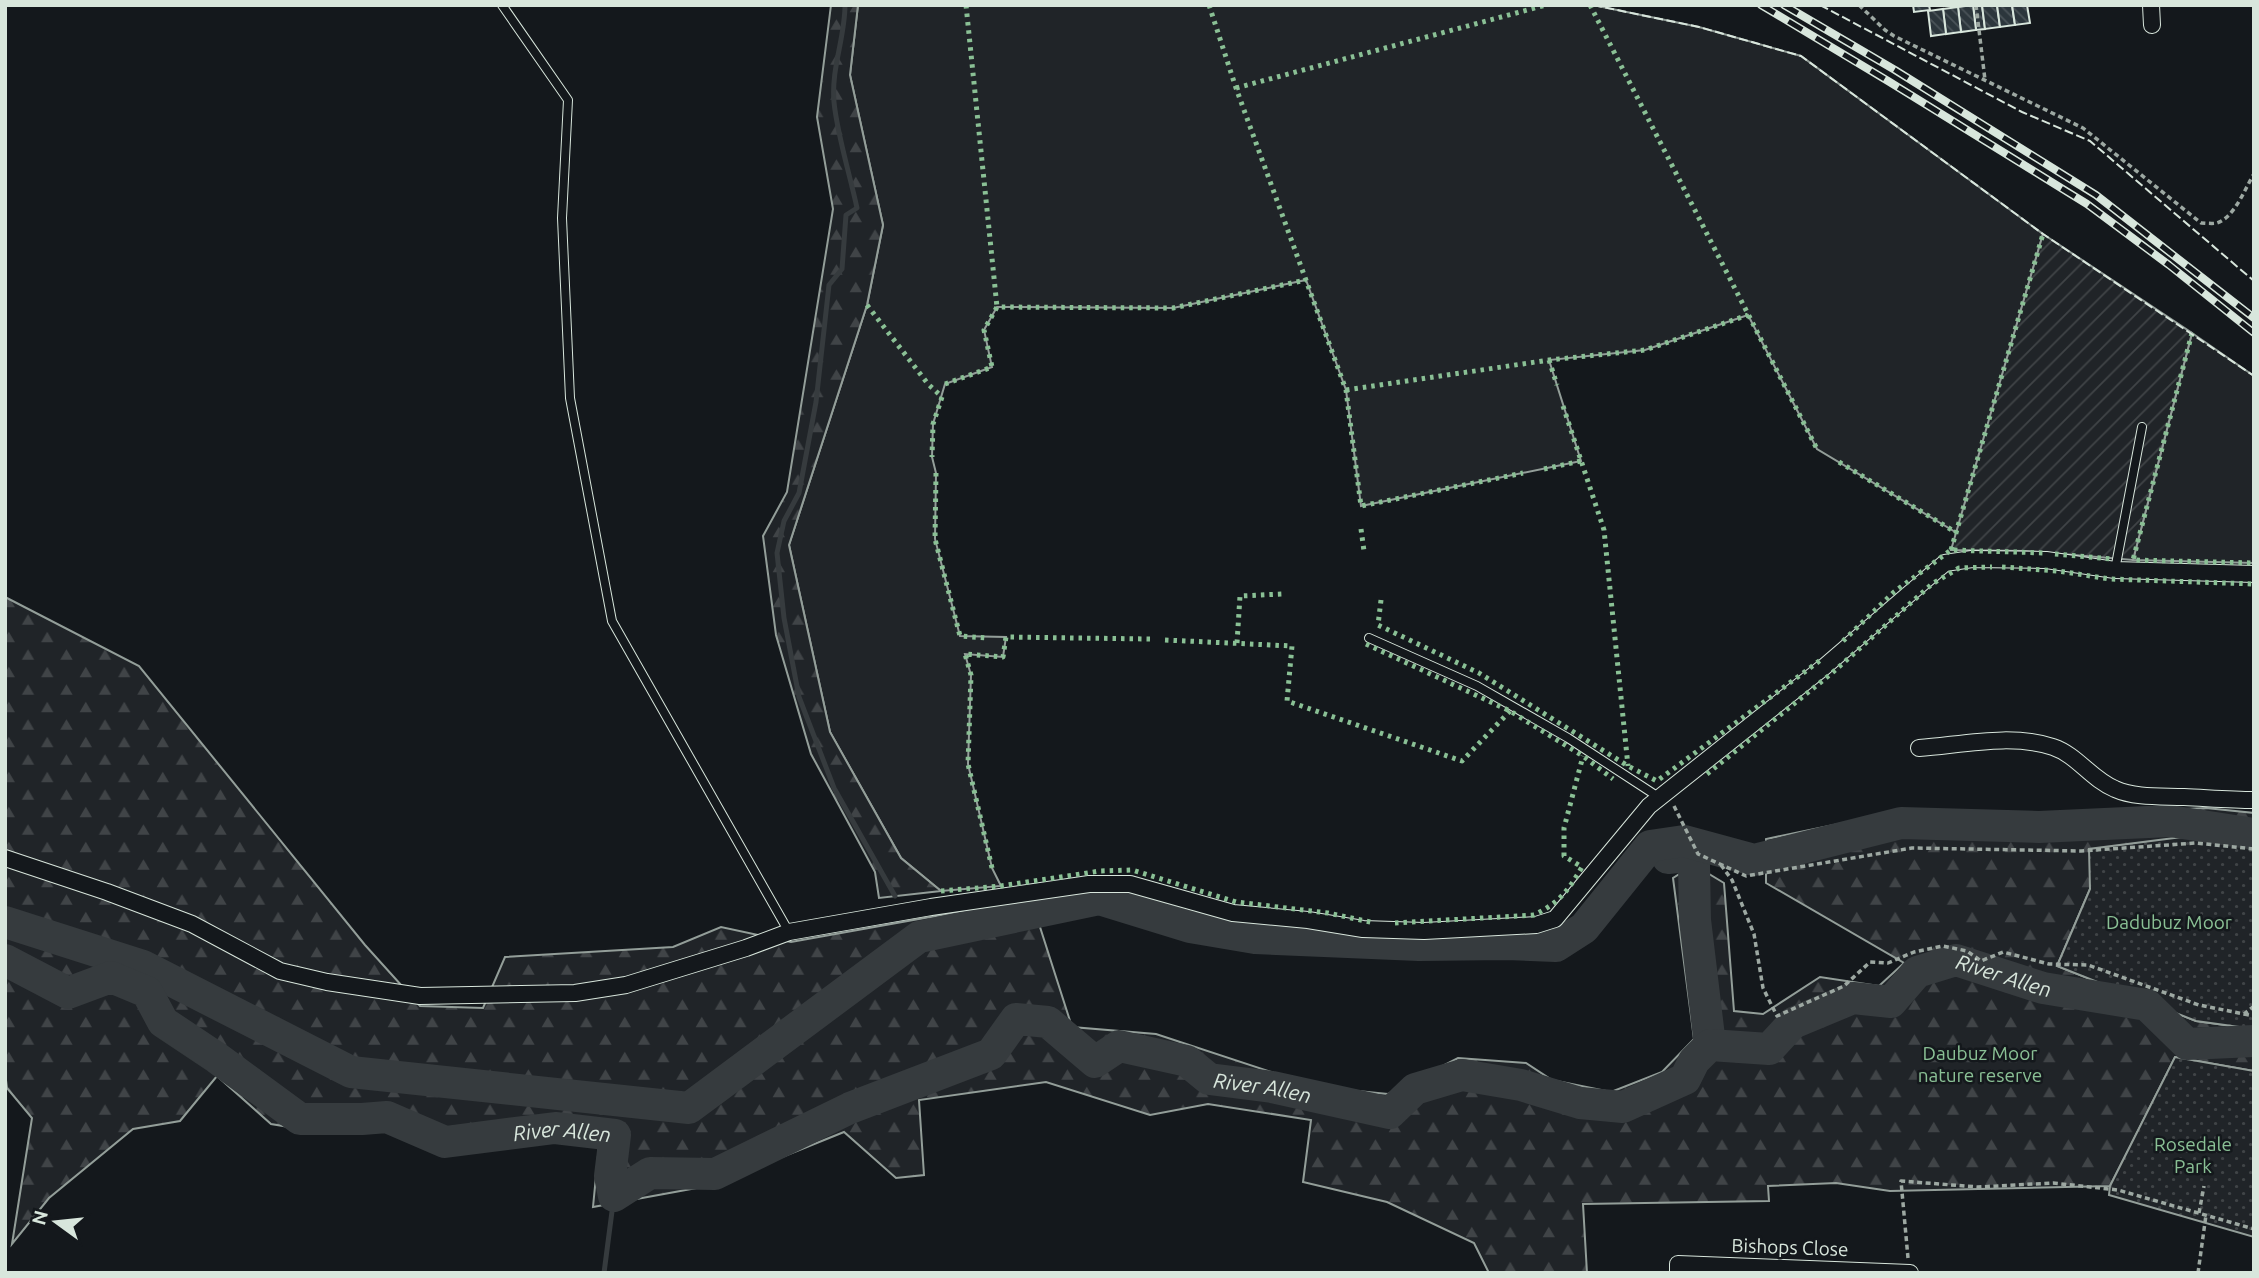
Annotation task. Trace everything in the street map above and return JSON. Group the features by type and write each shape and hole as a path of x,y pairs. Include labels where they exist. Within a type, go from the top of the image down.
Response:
{"street":[{"path":"2151,5 2152,25"},
{"path":"5,858 192,924 280,971 327,982 419,996 575,993 626,985 789,932 931,907 1103,884 1130,884 1233,913 1308,920 1363,929 1424,931 1536,925 1555,919 1649,807 1824,667 1945,563 1972,559 2046,560 2115,570 2254,574"},
{"path":"1919,748 2030,742 2053,747 2070,756 2096,779 2116,790 2138,795 2254,800"},
{"name":"Bishops Close","path":"1678,1273 1678,1264 1910,1273"}],"lane":[{"path":"502,5 568,100 562,218 570,398 612,621 789,932"},
{"path":"2115,570 2142,427"},
{"path":"1369,638 1477,685 1664,795"}],"path":[{"path":"1859,5 1885,30 2083,128 2200,223 2221,221 2234,208 2254,174"},
{"path":"1976,5 1985,80"},
{"path":"1664,795 1688,832 1698,854 1746,876 1912,848 2081,851 2196,843 2254,849"},
{"path":"1721,865 1732,880 1754,934 1763,988 1777,1016 1844,986 1870,962 1888,963 1914,952 1943,946 1967,951 1981,961 2003,952 2049,964 2088,965 2199,1005 2254,1016"},
{"path":"2244,1014 2254,1006"},
{"path":"1910,1273 1901,1181 1978,1187 2053,1183 2118,1191 2254,1229"},
{"path":"2199,1213 2204,1186"},
{"path":"2198,1273 2206,1215"}],"green space":[{"path":"831,5 858,5 850,75 883,225 867,305 789,545 830,732 901,858 941,891 879,898 875,872 811,754 776,635 763,536 787,492 833,209 817,117"},
{"path":"858,5 1593,5 1699,27 1801,56 2043,234 1957,533 1817,449 1748,315 1645,350 1549,360 1581,461 1361,506 1346,390 1306,280 1173,308 997,307 984,330 992,367 945,384 933,424 932,457 936,473 935,539 960,636 1006,637 1003,657 965,654 971,675 968,764 992,868 1001,886 941,891 901,858 830,732 789,545 867,305 883,225 850,75"},
{"path":"2043,234 2192,333 2133,560 2025,551 1951,550"},
{"path":"2192,333 2254,376 2254,563 2133,560"},
{"name":"Daubuz Moor nature reserve","path":"5,597 139,666 365,945 420,1006 483,1008 505,957 673,947 721,927 791,942 1031,899 1072,1027 1156,1034 1317,1087 1388,1094 1458,1058 1526,1063 1552,1080 1611,1092 1662,1072 1694,1039 1673,878 1694,865 1724,883 1734,1011 1763,1014 1820,977 1879,986 1904,963 1766,883 1766,839 1887,814 2084,814 2206,808 2254,813 2254,844 2182,837 2090,889 2057,966 2196,1021 2254,1029 2254,1071 2175,1057 2110,1186 1890,1191 1836,1183 1768,1186 1769,1201 1583,1204 1587,1273 1489,1273 1474,1243 1387,1202 1303,1182 1311,1120 1208,1104 1150,1115 1046,1082 919,1100 924,1175 896,1178 844,1132 713,1185 593,1207 601,1125 440,1151 397,1106 313,1131 271,1124 217,1076 180,1121 133,1129 49,1198 12,1244 32,1118 7,1088 5,1072"},
{"name":"Dadubuz Moor","path":"2182,837 2254,844 2254,1029 2196,1021 2057,966 2090,889 2089,849"},
{"name":"Rosedale Park","path":"2175,1057 2254,1071 2254,1237 2109,1195 2110,1186"}],"building":[{"path":"1913,5 1929,5 1930,10 1914,12"},
{"path":"1973,5 1982,5 1985,29 1976,30"},
{"path":"1973,5 1976,30 1961,32 1958,7"},
{"path":"1982,5 1997,5 2000,27 1985,29"},
{"path":"1997,5 2012,5 2015,25 2000,27"},
{"path":"2012,5 2027,5 2030,23 2015,25"},
{"path":"1958,7 1961,32 1946,34 1943,9"},
{"path":"1943,9 1946,34 1931,36 1928,11"}],"waterway":[{"path":"845,5 834,77 834,102 857,208 846,215 842,269 829,285 816,402 799,493 784,521 777,553 784,618 799,697 834,788 895,896"},
{"path":"5,922 143,966 351,1072 689,1108 919,937 1099,899 1190,927 1255,938 1419,945 1556,946 1584,928 1650,846 1684,841 1754,860 1901,823 2039,827 2170,821 2254,834"},
{"path":"1666,848 1668,858 1687,856 1694,865 1695,920 1710,1045"},
{"path":"912,926 919,937"},
{"name":"River Allen","path":"5,960 68,993 111,977 147,992 163,1022 300,1119 387,1117 445,1142 555,1128 615,1135 610,1176 614,1196 650,1173 715,1174 850,1108 991,1054 1016,1019 1048,1022 1095,1062 1119,1046 1187,1061 1209,1079 1272,1087 1390,1113 1415,1089 1462,1075 1521,1085 1580,1103 1623,1107 1685,1079 1694,1061 1710,1045 1769,1049 1793,1023 1853,998 1891,1002 1917,972 1956,960 2043,988 2147,1005 2187,1044 2254,1041"},
{"path":"604,1273 614,1196"}],"railway":[{"path":"1761,5 2087,204 2254,333"},
{"path":"1784,5 1895,70 2096,195 2254,318"}],"hedge":[{"path":"966,5 997,307"},
{"path":"1209,5 1236,88 1346,390 1361,506 1523,473"},
{"path":"1236,88 1546,5"},
{"path":"1590,5 1817,449"},
{"path":"1951,550 2043,234"},
{"path":"945,384 992,367 984,330 997,307 1173,308 1306,280"},
{"path":"867,305 928,384 942,397 933,424 932,457"},
{"path":"1346,390 1549,360 1645,350 1748,315"},
{"path":"2192,333 2133,560 2254,563"},
{"path":"1549,360 1557,385"},
{"path":"1563,406 1604,530 1628,766"},
{"path":"1544,469 1581,461"},
{"path":"1839,462 1957,533"},
{"path":"936,473 935,539 960,636 987,638"},
{"path":"1361,529 1364,551"},
{"path":"1843,641 1894,592 1951,550 2045,553"},
{"path":"2055,554 2111,559"},
{"path":"1707,774 1832,673 1932,584 1959,568 1992,567"},
{"path":"2002,567 2058,571 2110,579 2254,584"},
{"path":"1237,643 1240,596 1282,594"},
{"path":"1381,600 1378,625 1479,673 1628,766 1657,781 1822,659"},
{"path":"992,868 968,764 971,675 965,654 1003,657 1006,637 1150,639"},
{"path":"1165,640 1292,646 1287,701 1462,761 1510,711"},
{"path":"1366,644 1510,711 1583,756 1613,779"},
{"path":"1395,923 1534,915 1557,900 1568,889 1582,867 1564,856 1564,828 1583,756"},
{"path":"941,891 1001,886 1100,871 1132,870 1236,902 1328,913 1375,923"}],"fence":[{"path":"1593,5 1699,27 1801,56 2043,234 2254,376"},
{"path":"1820,5 2022,112 2090,141 2254,281"}]}
